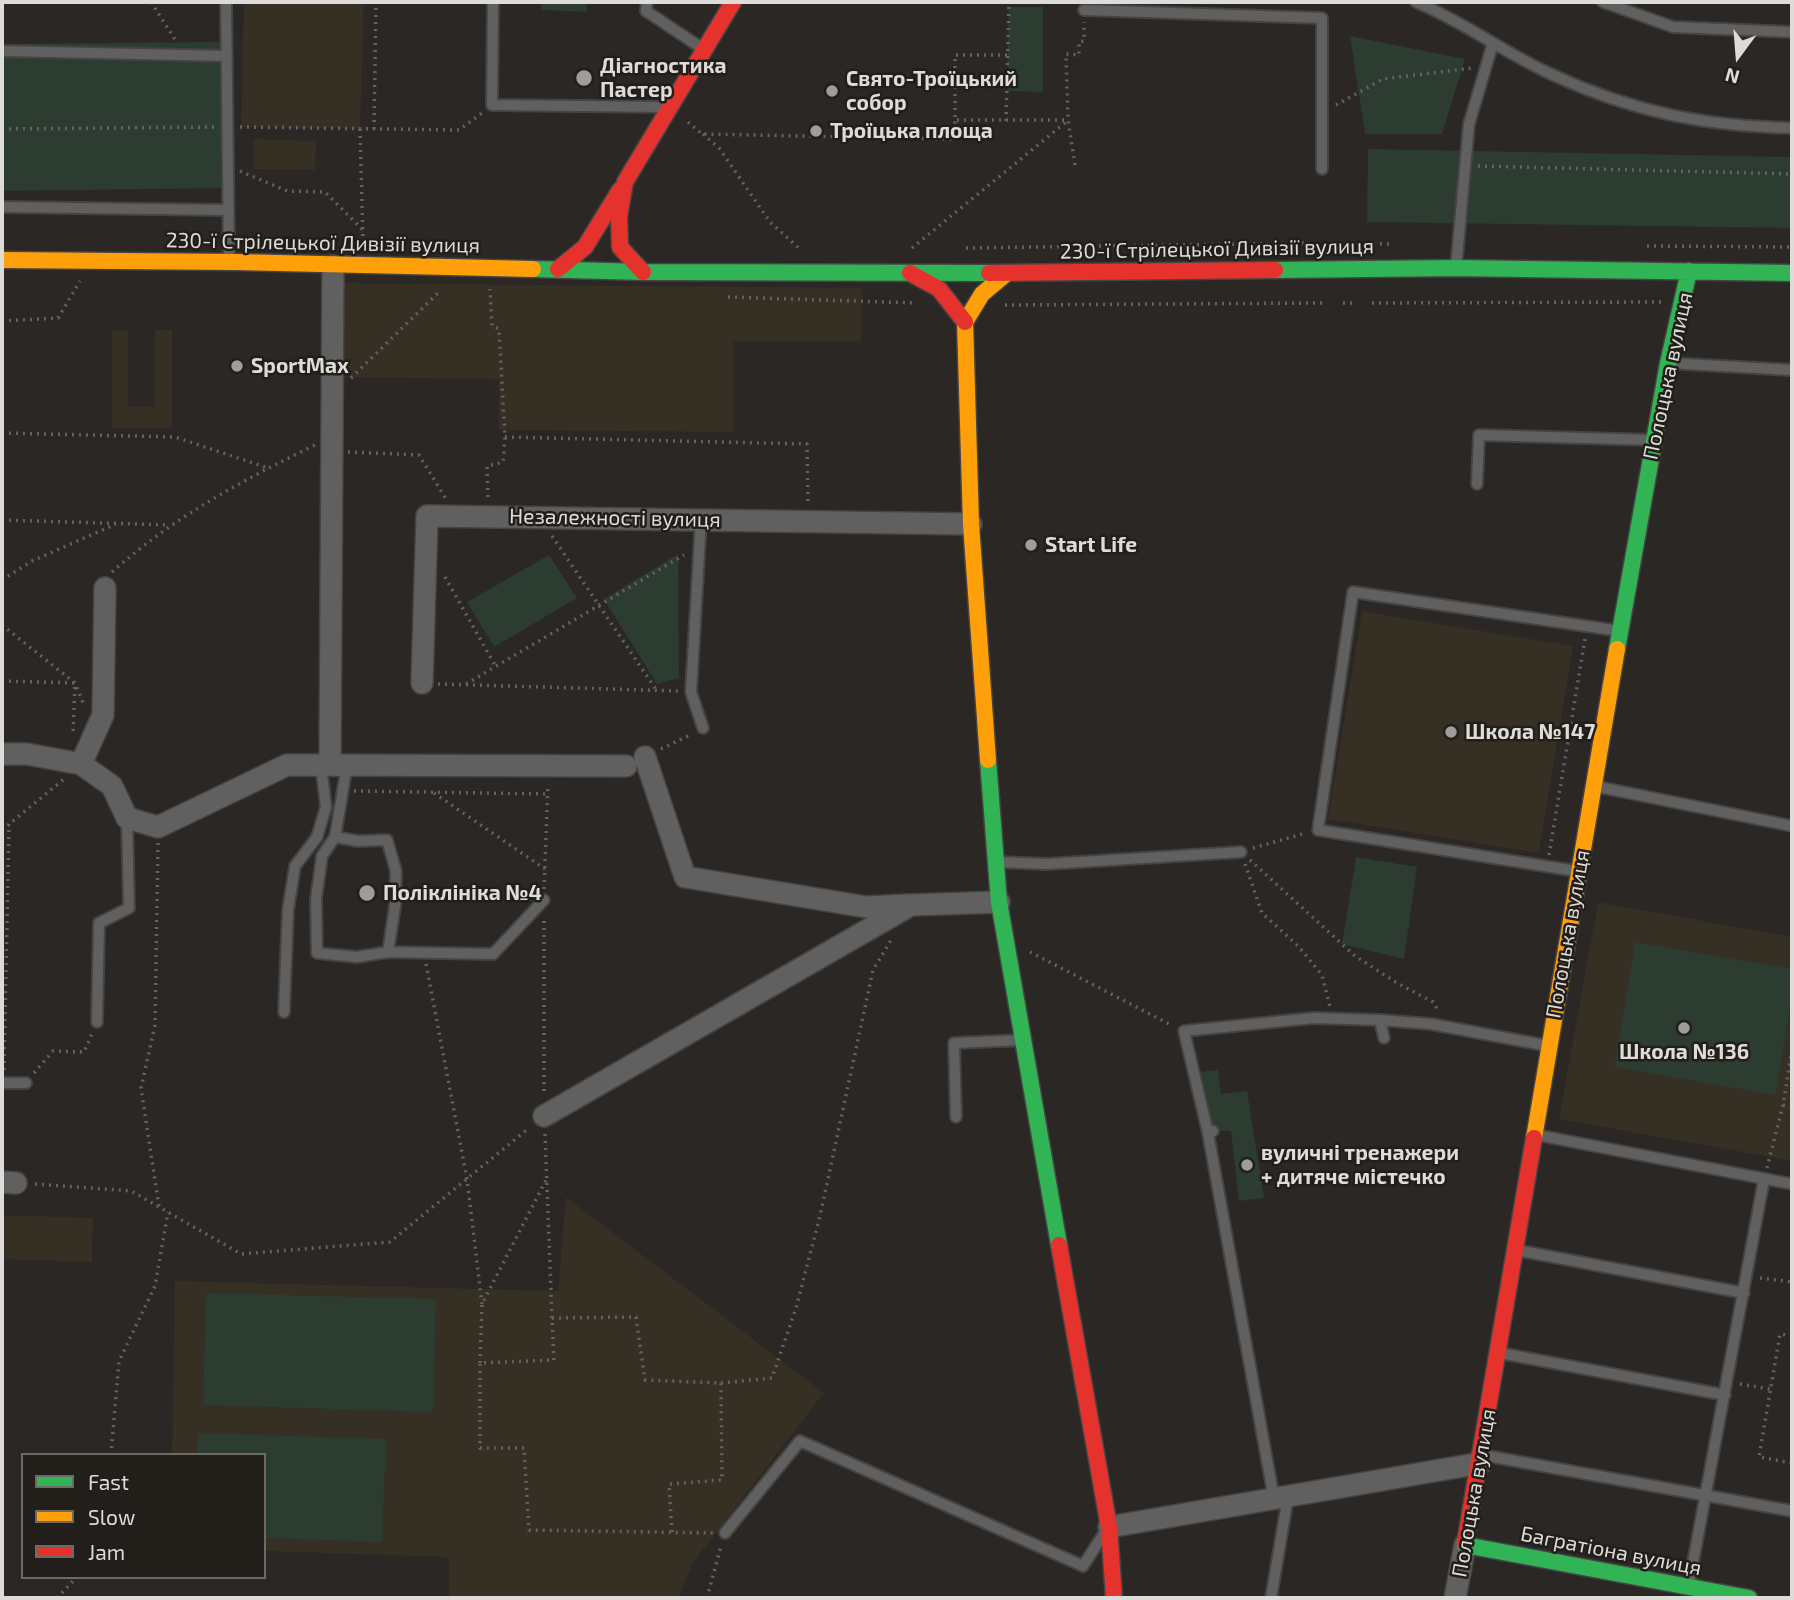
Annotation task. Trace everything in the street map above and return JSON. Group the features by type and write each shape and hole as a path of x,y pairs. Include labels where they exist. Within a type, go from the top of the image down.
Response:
{"street":[{"path":"558,269 585,247 733,2"},
{"path":"625,182 620,217 620,247 643,272"},
{"name":"230-ї Стрілецької Дивізії вулиця","path":"2,260 229,262 643,272 1007,273 1456,268 1792,273"},
{"path":"333,266 333,765"},
{"name":"Полоцька вулиця","path":"1455,1598 1482,1459 1620,631 1668,363 1689,271"},
{"path":"910,273 939,289 965,322"},
{"path":"1007,273 982,293 965,322 971,524 999,902 1109,1527 1114,1598"},
{"name":"Незалежності вулиця","path":"422,683 427,516 971,524"},
{"path":"76,763 103,715 108,581"},
{"path":"2,754 27,754 76,763 112,786 127,818 158,827 287,765 549,765 635,761 685,877 866,906 999,902"},
{"path":"544,1116 911,905"},
{"path":"1109,1527 1281,1498 1482,1459"},
{"name":"Багратіона вулиця","path":"1465,1545 1749,1598"}],"lane":[{"path":"226,2 229,262"},
{"path":"494,2 492,105 670,107"},
{"path":"647,2 646,11 704,50"},
{"path":"1416,2 1552,75 1613,100 1678,118 1744,127 1792,128"},
{"path":"1603,2 1674,27 1792,32"},
{"path":"1084,10 1322,18 1322,169"},
{"path":"1456,268 1469,124 1493,43"},
{"path":"2,51 227,56"},
{"path":"2,207 228,210"},
{"path":"1668,363 1792,370"},
{"path":"1477,484 1479,435 1654,440"},
{"path":"701,519 691,692 704,728"},
{"path":"1579,872 1318,830 1353,592 1620,631"},
{"path":"333,765 343,791 335,837 323,856 316,899 317,953 357,957 388,952 494,954 544,900"},
{"path":"284,1013 288,909 295,866 317,837 326,807 333,765"},
{"path":"1594,786 1792,826"},
{"path":"97,1022 99,923 130,908 127,818"},
{"path":"335,837 358,841 387,840 396,871 395,906 388,952"},
{"path":"996,862 1047,864 1241,852"},
{"path":"1271,1598 1281,1498 1211,1132 1184,1031 1333,1018 1450,1028 1549,1046"},
{"path":"1380,1020 1384,1038"},
{"path":"956,1117 954,1043 1023,1040"},
{"path":"3,1083 26,1083"},
{"path":"1535,1135 1792,1184"},
{"path":"1688,1587 1764,1179"},
{"path":"1516,1250 1744,1293"},
{"path":"1499,1353 1725,1395"},
{"path":"725,1533 800,1441 1083,1566 1109,1527"},
{"path":"1482,1459 1792,1511"}],"path":[{"path":"151,2 185,55"},
{"path":"374,129 376,2"},
{"path":"1006,121 1009,2"},
{"path":"1075,165 1068,120 1066,54 1079,55 1079,42 1084,41 1084,10"},
{"path":"702,134 955,139 955,55 1007,55"},
{"path":"1322,112 1383,79 1487,66"},
{"path":"2,129 228,127 459,130 492,105"},
{"path":"670,107 719,148 770,222 826,273"},
{"path":"955,120 1068,120"},
{"path":"925,248 910,248 1068,120"},
{"path":"360,129 363,266"},
{"path":"228,166 287,191 325,192 363,230"},
{"path":"1466,166 1792,174"},
{"path":"962,248 1310,243"},
{"path":"796,248 810,248"},
{"path":"2,321 58,318 92,260"},
{"path":"332,397 444,287"},
{"path":"488,517 488,466 503,462 505,437 499,329 492,326 490,289"},
{"path":"997,305 1322,303"},
{"path":"1343,303 1353,303"},
{"path":"1372,303 1524,303"},
{"path":"2,433 175,438 268,468"},
{"path":"505,437 807,444 808,521"},
{"path":"108,581 146,542 230,487 268,468 332,444 419,455 457,517"},
{"path":"540,517 657,691"},
{"path":"2,520 171,525"},
{"path":"2,580 32,561 117,524"},
{"path":"426,544 496,667"},
{"path":"466,684 699,547"},
{"path":"2,625 75,683 95,732"},
{"path":"1548,866 1587,626"},
{"path":"2,681 75,683"},
{"path":"2,830 76,763 75,683"},
{"path":"422,683 691,692"},
{"path":"635,761 704,728"},
{"path":"480,1363 554,1360 544,1116 544,900 549,765"},
{"path":"343,791 548,794"},
{"path":"434,792 545,869"},
{"path":"3,1083 9,824"},
{"path":"158,827 155,1025 141,1088 159,1207"},
{"path":"1241,852 1318,830"},
{"path":"1241,852 1262,913 1299,947 1322,975 1333,1018"},
{"path":"1241,852 1355,956 1433,1002 1450,1028"},
{"path":"552,1318 636,1317 645,1380 721,1383 772,1378 796,1308 820,1216 873,970 892,938"},
{"path":"1006,939 1184,1031"},
{"path":"425,957 467,1179 482,1304 480,1448 524,1448 529,1530 725,1533 707,1598"},
{"path":"26,1083 53,1051 84,1052 97,1022"},
{"path":"1764,1179 1783,1105 1792,1050"},
{"path":"1783,1105 1792,1107"},
{"path":"9,1182 131,1191 241,1254 390,1242 544,1116"},
{"path":"482,1304 547,1178"},
{"path":"111,1453 119,1361 155,1286 168,1212"},
{"path":"1747,1277 1792,1282"},
{"path":"1792,1336 1780,1334 1759,1457 1792,1463"},
{"path":"672,1532 669,1484 722,1480 721,1383"},
{"path":"1749,1386 1770,1390"},
{"path":"57,1598 75,1579"}],"shaded area":[{"path":"244,2 364,2 360,129 241,127"},
{"path":"254,139 316,141 315,170 254,169"},
{"path":"333,283 862,288 861,341 733,341 733,432 499,430 499,379 333,377"},
{"path":"155,330 172,330 172,428 112,428 112,331 128,331 128,407 155,407"},
{"name":"Школа №147","path":"1362,611 1573,646 1539,853 1328,819"},
{"name":"Школа №136","path":"1598,902 1792,937 1792,1161 1559,1119"},
{"path":"566,1197 824,1393 692,1564 679,1598 449,1598 449,1557 266,1551 266,1453 172,1453 175,1281 558,1291"},
{"path":"2,1215 93,1218 92,1262 2,1259"}],"green space":[{"path":"542,2 587,2 587,12 541,10"},
{"path":"1009,7 1043,7 1043,92 1007,91"},
{"path":"1350,36 1465,59 1442,134 1365,134"},
{"path":"221,42 223,188 2,191 2,44"},
{"path":"1368,149 1792,157 1792,228 1367,222"},
{"path":"678,554 679,678 657,684 604,599"},
{"path":"549,555 577,598 494,647 467,602"},
{"path":"1356,857 1417,867 1404,959 1342,944"},
{"path":"1635,942 1792,969 1792,996 1775,1095 1614,1067"},
{"name":"вуличні тренажери + дитяче містечко","path":"1218,1070 1221,1094 1247,1091 1264,1198 1239,1201 1231,1131 1213,1131 1200,1072"},
{"path":"206,1293 436,1299 433,1412 203,1405"},
{"path":"198,1433 386,1439 382,1542 266,1538 266,1453 197,1453"}],"traffic: fast":[{"path":"1275,270 1456,268 1792,273"},
{"path":"533,269 989,273"},
{"path":"1617,649 1668,363 1689,271"},
{"path":"988,760 999,902 1059,1245"},
{"path":"1465,1543 1749,1598"}],"traffic: slow":[{"path":"2,260 533,269"},
{"path":"988,760 971,524 965,322 982,294 1007,273"},
{"path":"1534,1138 1617,649"}],"traffic: jam":[{"path":"643,272 620,247 619,217 625,182 733,2"},
{"path":"558,269 585,247 620,190"},
{"path":"989,273 1275,270"},
{"path":"910,273 939,289 965,322"},
{"path":"1465,1543 1534,1138"},
{"path":"1059,1245 1109,1527 1114,1598"}],"place":[{"name":"Діагностика Пастер","path":"584,78"},
{"name":"Свято-Троїцький собор","path":"832,91"},
{"name":"Троїцька площа","path":"816,131"},
{"name":"SportMax","path":"237,366"},
{"name":"Start Life","path":"1031,545"},
{"name":"Школа №147","path":"1451,732"},
{"name":"Поліклініка №4","path":"367,893"},
{"name":"Школа №136","path":"1684,1028"},
{"name":"вуличні тренажери + дитяче містечко","path":"1247,1165"}]}
